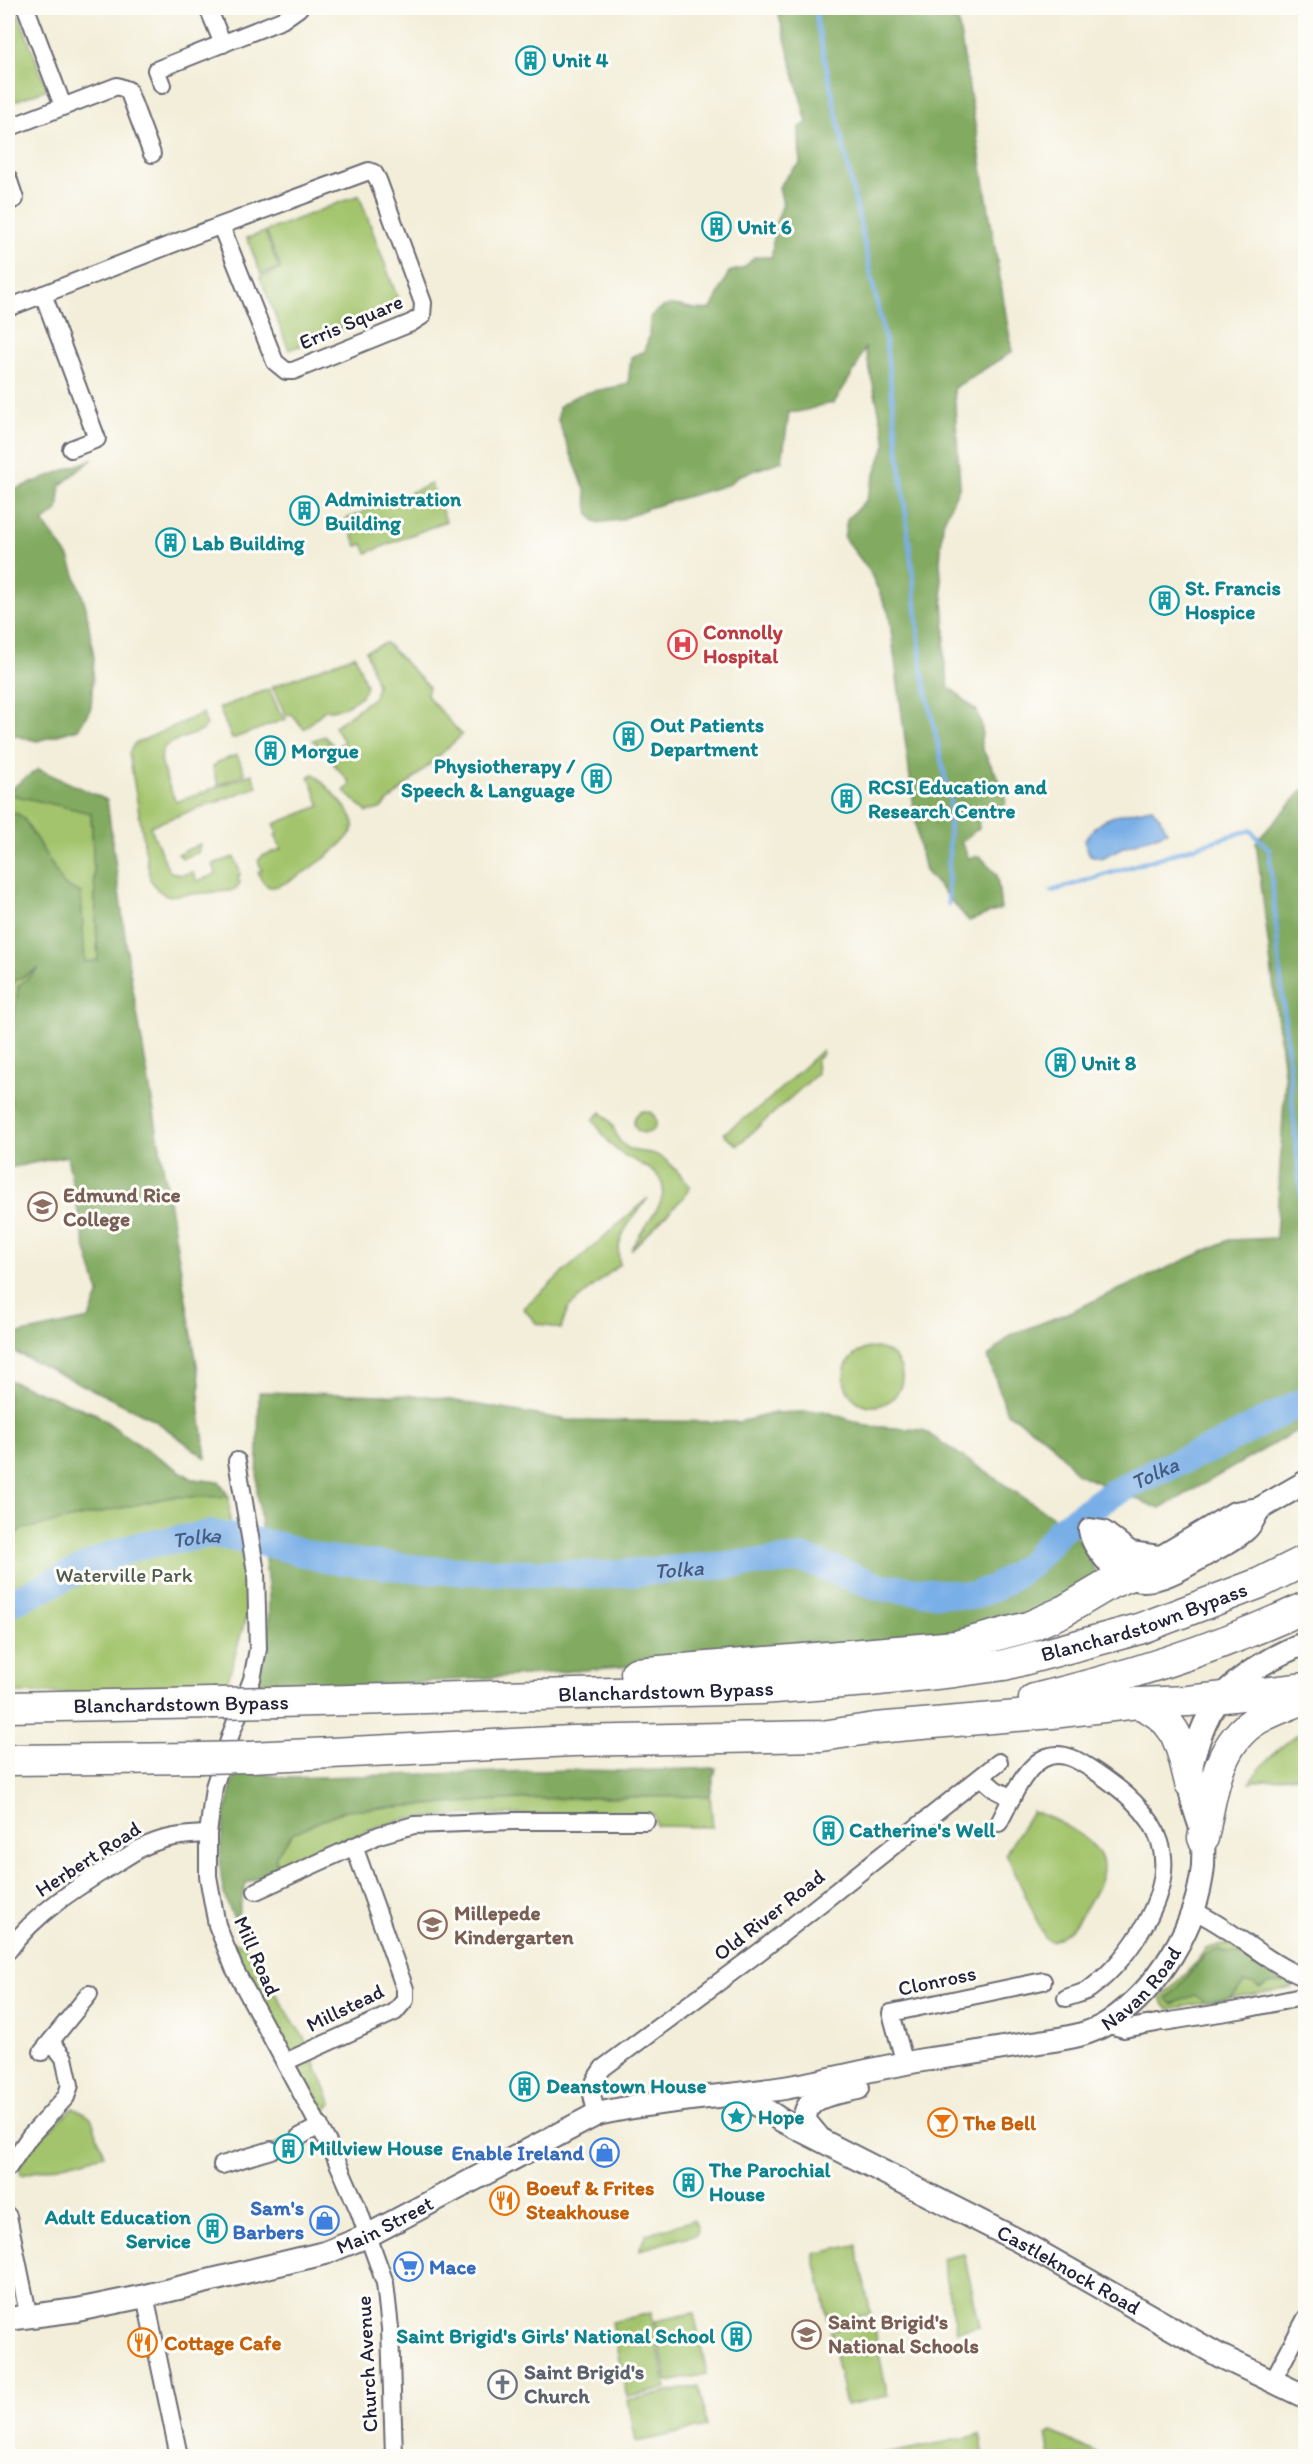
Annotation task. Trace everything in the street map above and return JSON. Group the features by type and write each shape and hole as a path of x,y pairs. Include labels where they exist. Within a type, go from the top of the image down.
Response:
{"highway":[{"name":"Blanchardstown Bypass","path":"8,1707 761,1689 869,1681 1004,1665 1139,1629 1260,1583 1305,1560"},
{"path":"340,1700 435,1687 642,1673 956,1646 1028,1627 1062,1612 1111,1583 1129,1576"},
{"path":"8,1761 250,1757 572,1741 822,1736 1016,1703 1083,1687 1218,1644 1305,1606"},
{"path":"875,1728 1052,1713 1138,1703 1221,1698 1305,1688"},
{"path":"1203,1838 1218,1771 1231,1743 1259,1718 1305,1698"},
{"path":"1138,1703 1156,1711 1168,1722 1178,1740 1190,1783"}],"main road":[{"path":"1129,1576 1235,1513 1259,1509 1305,1482"},
{"path":"1159,1557 1130,1553 1103,1532 1090,1530 1092,1541 1116,1572 1145,1581 1164,1578 1247,1528 1259,1509"},
{"name":"Navan Road","path":"747,2092 1065,2037 1106,2024 1129,2006 1164,1966 1194,1911 1200,1883 1203,1838 1194,1809 1190,1783 1197,1745 1207,1720 1221,1698 1240,1681 1268,1662 1305,1643"},
{"name":"Castleknock Road","path":"828,2145 815,2135 805,2121 806,2108 809,2104 825,2096 883,2081 905,2064"},
{"name":"Main Street","path":"18,2319 145,2296 325,2253 367,2236 597,2114 634,2106 747,2092"},
{"name":"Castleknock Road","path":"747,2092 758,2105 774,2116 1021,2242 1202,2346 1305,2397"}],"street":[{"path":"26,8 63,106"},
{"path":"208,8 223,44"},
{"path":"162,85 156,70 282,20 295,9"},
{"path":"8,128 117,86 125,88 153,154"},
{"name":"Erris Square","path":"8,308 221,226 369,171 374,173 378,180 423,303 422,315 400,327 293,371 286,371 275,362 221,226"},
{"path":"8,178 15,199 8,202"},
{"path":"43,294 97,439 71,449"},
{"name":"Mill Road","path":"237,1461 256,1572 258,1648 252,1679 214,1787 208,1834 208,1876 222,1939 234,1968 320,2126 353,2196 367,2236"},
{"path":"999,1823 1024,1775 1049,1756 1063,1755 1078,1761 1107,1779 1132,1800 1150,1822 1160,1840 1163,1866 1161,1884 1152,1910 1136,1940 1114,1968 1090,1989 1066,1998"},
{"name":"Old River Road","path":"597,2114 591,2096 591,2086 603,2068 762,1950 999,1762"},
{"path":"981,1777 996,1790 1012,1798"},
{"path":"256,1891 379,1834 427,1823 646,1821"},
{"name":"Herbert Road","path":"8,1951 21,1934 46,1911 139,1849 154,1841 172,1836 208,1834"},
{"name":"Millstead","path":"285,2062 395,2012 405,2000 405,1989 354,1846"},
{"path":"1194,1911 1215,1921 1269,1961 1305,1978"},
{"name":"Clonross","path":"905,2064 891,2013 1043,1981"},
{"path":"8,2168 30,2136 66,2097 70,2085 64,2058 46,2046 89,1994"},
{"path":"1106,2024 1124,2029 1245,2009 1305,1996"},
{"path":"299,2137 320,2126"},
{"path":"222,2165 271,2150"},
{"path":"8,2216 18,2319"},
{"name":"Church Avenue","path":"367,2236 385,2283 388,2299 394,2457"},
{"path":"145,2296 180,2457"},
{"path":"1272,2382 1305,2318"}],"green space":[{"path":"777,8 956,8 1012,352 954,388 960,485 943,523 940,562 945,628 944,658 949,688 977,711 981,725 983,751 998,776 1006,802 1001,811 978,817 979,828 961,842 969,858 980,856 997,875 1001,909 969,921 925,871 918,840 889,614 869,570 844,538 847,519 866,500 886,443 865,348 856,368 834,403 800,412 789,412 782,461 738,476 730,484 648,508 620,520 596,523 589,514 585,490 558,421 559,407 567,401 592,391 628,384 631,357 644,351 649,337 650,317 659,310 673,305 701,310 711,309 729,272 743,268 755,257 772,257 774,228 783,204 779,187 792,170 800,164 799,128 807,123"},
{"path":"19,15 47,89 8,104 8,20"},
{"path":"359,195 401,307 289,350 260,277 281,269 266,231"},
{"path":"265,232 279,268 261,274 247,238"},
{"path":"93,459 61,485 58,510 43,522 69,557 86,607 94,658 91,708 78,729 37,741 8,734 8,492"},
{"path":"431,484 446,521 367,553 363,544 357,546 346,519"},
{"path":"386,643 429,687 427,694 429,698 462,735 380,809 367,812 344,791 351,784 313,740 324,736 336,748 344,741 334,727 374,697 377,685 366,651"},
{"path":"355,655 366,685 361,696 344,707 325,710 304,729 291,714 288,716 285,713 272,687"},
{"path":"269,689 279,711 286,719 232,739 219,708"},
{"path":"203,713 206,724 202,731 167,745 161,756 164,772 176,802 252,774 257,787 150,826 169,871 180,875 193,872 197,881 216,874 213,864 234,857 241,874 238,877 240,883 237,888 230,891 166,896 150,879 129,753 134,744"},
{"path":"237,755 245,774 218,785 213,767 218,762"},
{"path":"38,769 107,800 129,966 200,1382 199,1404 206,1458 153,1419 8,1349 8,1336 89,1319 99,1293 85,1246 67,1156 8,1168 8,1106 12,1102 8,1094 8,1032 16,1007 18,986 39,968 8,985 8,809 23,817 64,885 81,893 85,962 98,960 91,813 8,794 8,791"},
{"path":"314,774 349,812 354,824 352,832 333,851 306,871 281,885 268,886 259,875 258,872 262,870 258,861 262,856 281,849 275,835 278,833 274,824 320,806 309,776"},
{"path":"1305,788 1305,1426 1160,1509 1077,1474 1049,1440 1007,1413 988,1357 1011,1335 1065,1314 1229,1240 1276,1238 1285,1081 1256,842"},
{"path":"8,794 91,812 99,974 8,1168"},
{"path":"200,844 198,853 182,858 178,854"},
{"path":"822,1050 823,1053 816,1061 817,1074 738,1145 727,1138 724,1133 763,1105"},
{"path":"641,1111 649,1111 656,1118 656,1126 649,1133 641,1133 634,1126 634,1118"},
{"path":"601,1112 611,1123 622,1144 631,1150 651,1153 663,1158 690,1186 685,1196 631,1250 660,1203 663,1192 662,1183 652,1170 619,1152 608,1141 593,1120"},
{"path":"648,1198 622,1237 618,1255 620,1264 568,1308 561,1329 536,1323 523,1308"},
{"path":"867,1348 879,1348 889,1352 898,1361 902,1383 894,1398 879,1406 867,1406 857,1402 848,1393 844,1383 844,1371 848,1361 857,1352"},
{"name":"Waterville Park","path":"8,1380 96,1414 192,1479 219,1482 229,1497 230,1523 249,1580 247,1613 224,1694 8,1693"},
{"path":"8,1380 96,1414 192,1479 219,1482 229,1497 172,1497 24,1529 8,1536"},
{"path":"259,1392 427,1396 567,1420 739,1422 775,1413 824,1411 868,1426 923,1430 1062,1523 1085,1546 1098,1578 1057,1603 986,1628 844,1648 514,1676 253,1693 268,1634 269,1595 257,1490"},
{"path":"1305,1730 1305,1775 1250,1782 1274,1753"},
{"path":"716,1768 710,1796 520,1799 345,1810 293,1833 276,1855 276,1869 246,1883 236,1923 225,1897 220,1863 222,1830 236,1769 286,1778"},
{"path":"710,1796 713,1827 656,1826 654,1814 463,1815 405,1819 374,1828 276,1869 276,1855 293,1833 345,1810 520,1799"},
{"path":"1032,1811 1064,1825 1086,1839 1101,1857 1103,1867 1098,1887 1080,1917 1068,1931 1051,1941 1045,1938 1006,1853"},
{"path":"232,1942 245,1945 304,2038 332,2104 321,2115 252,1985"},
{"path":"1223,1944 1236,1947 1294,1985 1292,1988 1169,2009 1164,2005 1161,1998 1188,1972 1206,1949"},
{"path":"1219,1949 1228,1953 1238,1953 1283,1982 1269,1983 1260,1988 1253,1983 1244,1983 1231,1998 1206,2003 1195,1995 1172,2004 1167,1999 1204,1955"},
{"path":"73,2108 91,2117 104,2155 21,2175 19,2167 33,2145"},
{"path":"693,2220 698,2227 697,2234 639,2250 646,2234"},
{"path":"856,2245 871,2314 829,2323 814,2254"},
{"path":"964,2254 980,2326 957,2331 941,2259"},
{"path":"651,2313 666,2389 627,2397 611,2322"},
{"path":"694,2313 707,2374 667,2382 655,2321"},
{"path":"872,2321 888,2396 846,2405 830,2331"},
{"path":"699,2386 707,2427 636,2442 628,2400"},
{"path":"1052,2432 1102,2456 1050,2456 1046,2435"},
{"path":"980,2435 984,2456 875,2456"}],"water":[{"path":"1152,808 1161,819 1167,832 1121,848 1102,858 1090,855 1084,841 1098,825 1114,816"}],"waterway":[{"path":"816,8 817,23 886,344 922,671 950,800 948,904"},
{"path":"1052,891 1250,830 1269,849 1302,1209 1306,1226"},
{"name":"Tolka","path":"8,1604 109,1556 141,1545 213,1534 276,1545 325,1559 429,1570 602,1575 804,1559 880,1587 972,1596 996,1587 1030,1564 1060,1530 1110,1495 1157,1471 1217,1446 1306,1400"}],"tunnel":[{"path":"271,2150 299,2137"}],"place":[{"name":"Unit 4","path":"531,60"},
{"name":"Unit 6","path":"716,227"},
{"name":"Administration Building","path":"304,511"},
{"name":"Lab Building","path":"171,543"},
{"name":"St. Francis Hospice","path":"1164,600"},
{"name":"Connolly Hospital","path":"682,644"},
{"name":"Out Patients Department","path":"629,737"},
{"name":"Morgue","path":"270,751"},
{"name":"Physiotherapy / Speech & Language","path":"596,778"},
{"name":"RCSI Education and Research Centre","path":"847,799"},
{"name":"Unit 8","path":"1060,1063"},
{"name":"Edmund Rice College","path":"42,1207"},
{"name":"Catherine's Well","path":"828,1830"},
{"name":"Millepede Kindergarten","path":"433,1925"},
{"name":"Deanstown House","path":"525,2086"},
{"name":"Hope","path":"737,2117"},
{"name":"The Bell","path":"942,2123"},
{"name":"Millview House","path":"288,2148"},
{"name":"Enable Ireland","path":"605,2153"},
{"name":"The Parochial House","path":"688,2182"},
{"name":"Boeuf & Frites Steakhouse","path":"505,2200"},
{"name":"Sam's Barbers","path":"325,2220"},
{"name":"Adult Education Service","path":"212,2229"},
{"name":"Mace","path":"408,2267"},
{"name":"Saint Brigid's National Schools","path":"807,2334"},
{"name":"Saint Brigid's Girls' National School","path":"736,2336"},
{"name":"Cottage Cafe","path":"143,2343"},
{"name":"Saint Brigid's Church","path":"503,2384"}]}
